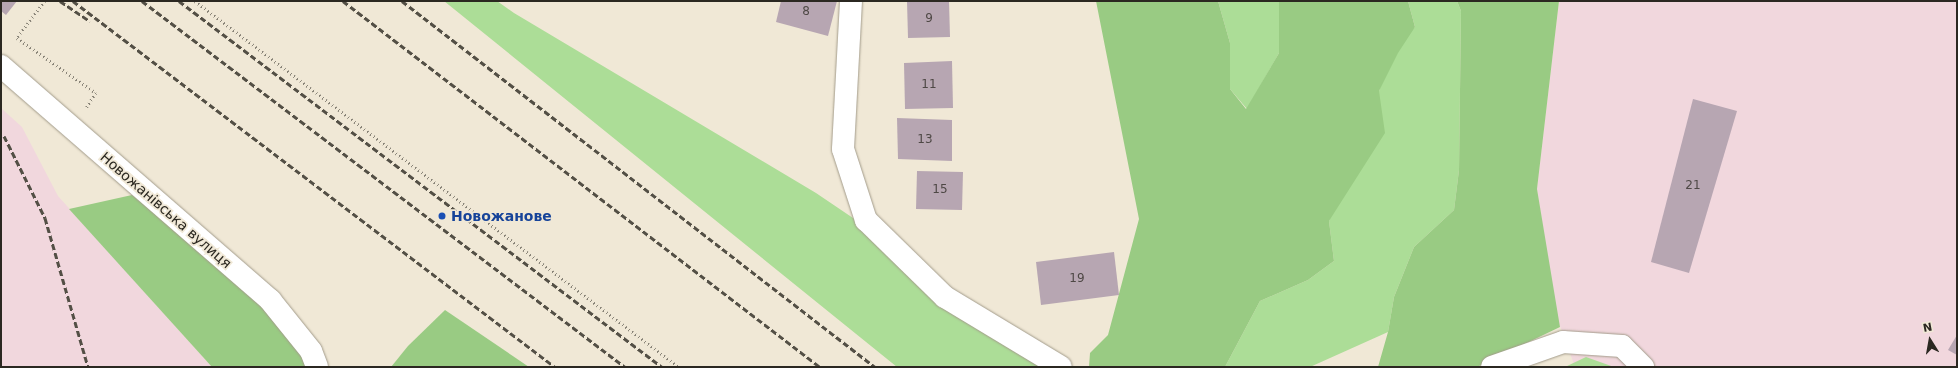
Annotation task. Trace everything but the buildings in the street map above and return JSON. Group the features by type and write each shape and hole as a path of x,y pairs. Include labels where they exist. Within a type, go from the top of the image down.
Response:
{"street":[{"path":"851,1 843,149 866,220 945,297 1061,367"},
{"name":"Новожанівська вулиця","path":"1,66 270,300 311,351 317,367"},
{"path":"1492,367 1563,342 1622,346 1643,367"}],"path":[{"path":"45,1 17,38 96,93"},
{"path":"195,1 680,367"}],"shaded area":[{"path":"1559,1 1957,1 1957,367 1575,367 1557,318 1537,189"},
{"path":"1,108 22,127 58,196 212,367 1,367"}],"green space":[{"path":"444,1 497,1 514,13 816,193 887,241 1044,367 897,367"},
{"path":"1096,1 1218,1 1230,43 1230,89 1246,109 1279,53 1279,1 1408,1 1415,27 1398,53 1379,91 1385,133 1329,221 1334,261 1308,280 1260,301 1225,367 1089,367 1090,353 1108,335 1139,219"},
{"path":"1218,1 1279,1 1279,53 1247,109 1230,89 1230,43"},
{"path":"1408,1 1457,1 1461,11 1459,170 1454,210 1414,247 1394,297 1388,332 1310,367 1225,367 1260,301 1308,280 1334,261 1329,221 1379,91 1392,50 1415,27"},
{"path":"1457,1 1559,1 1537,189 1560,327 1477,367 1378,367 1388,332 1394,297 1414,247 1454,210 1459,170 1461,11"},
{"path":"132,195 284,317 310,367 212,367 69,209"},
{"path":"445,310 529,367 391,367 408,346"},
{"path":"1586,357 1614,367 1565,367"}],"railway":[{"path":"60,1 90,21"},
{"path":"73,1 555,367"},
{"path":"142,1 625,367"},
{"path":"179,1 662,367"},
{"path":"343,1 820,367"},
{"path":"402,1 875,367"},
{"path":"4,136 45,218 88,367"}],"place":[{"name":"Новожанове","path":"442,216"}]}
